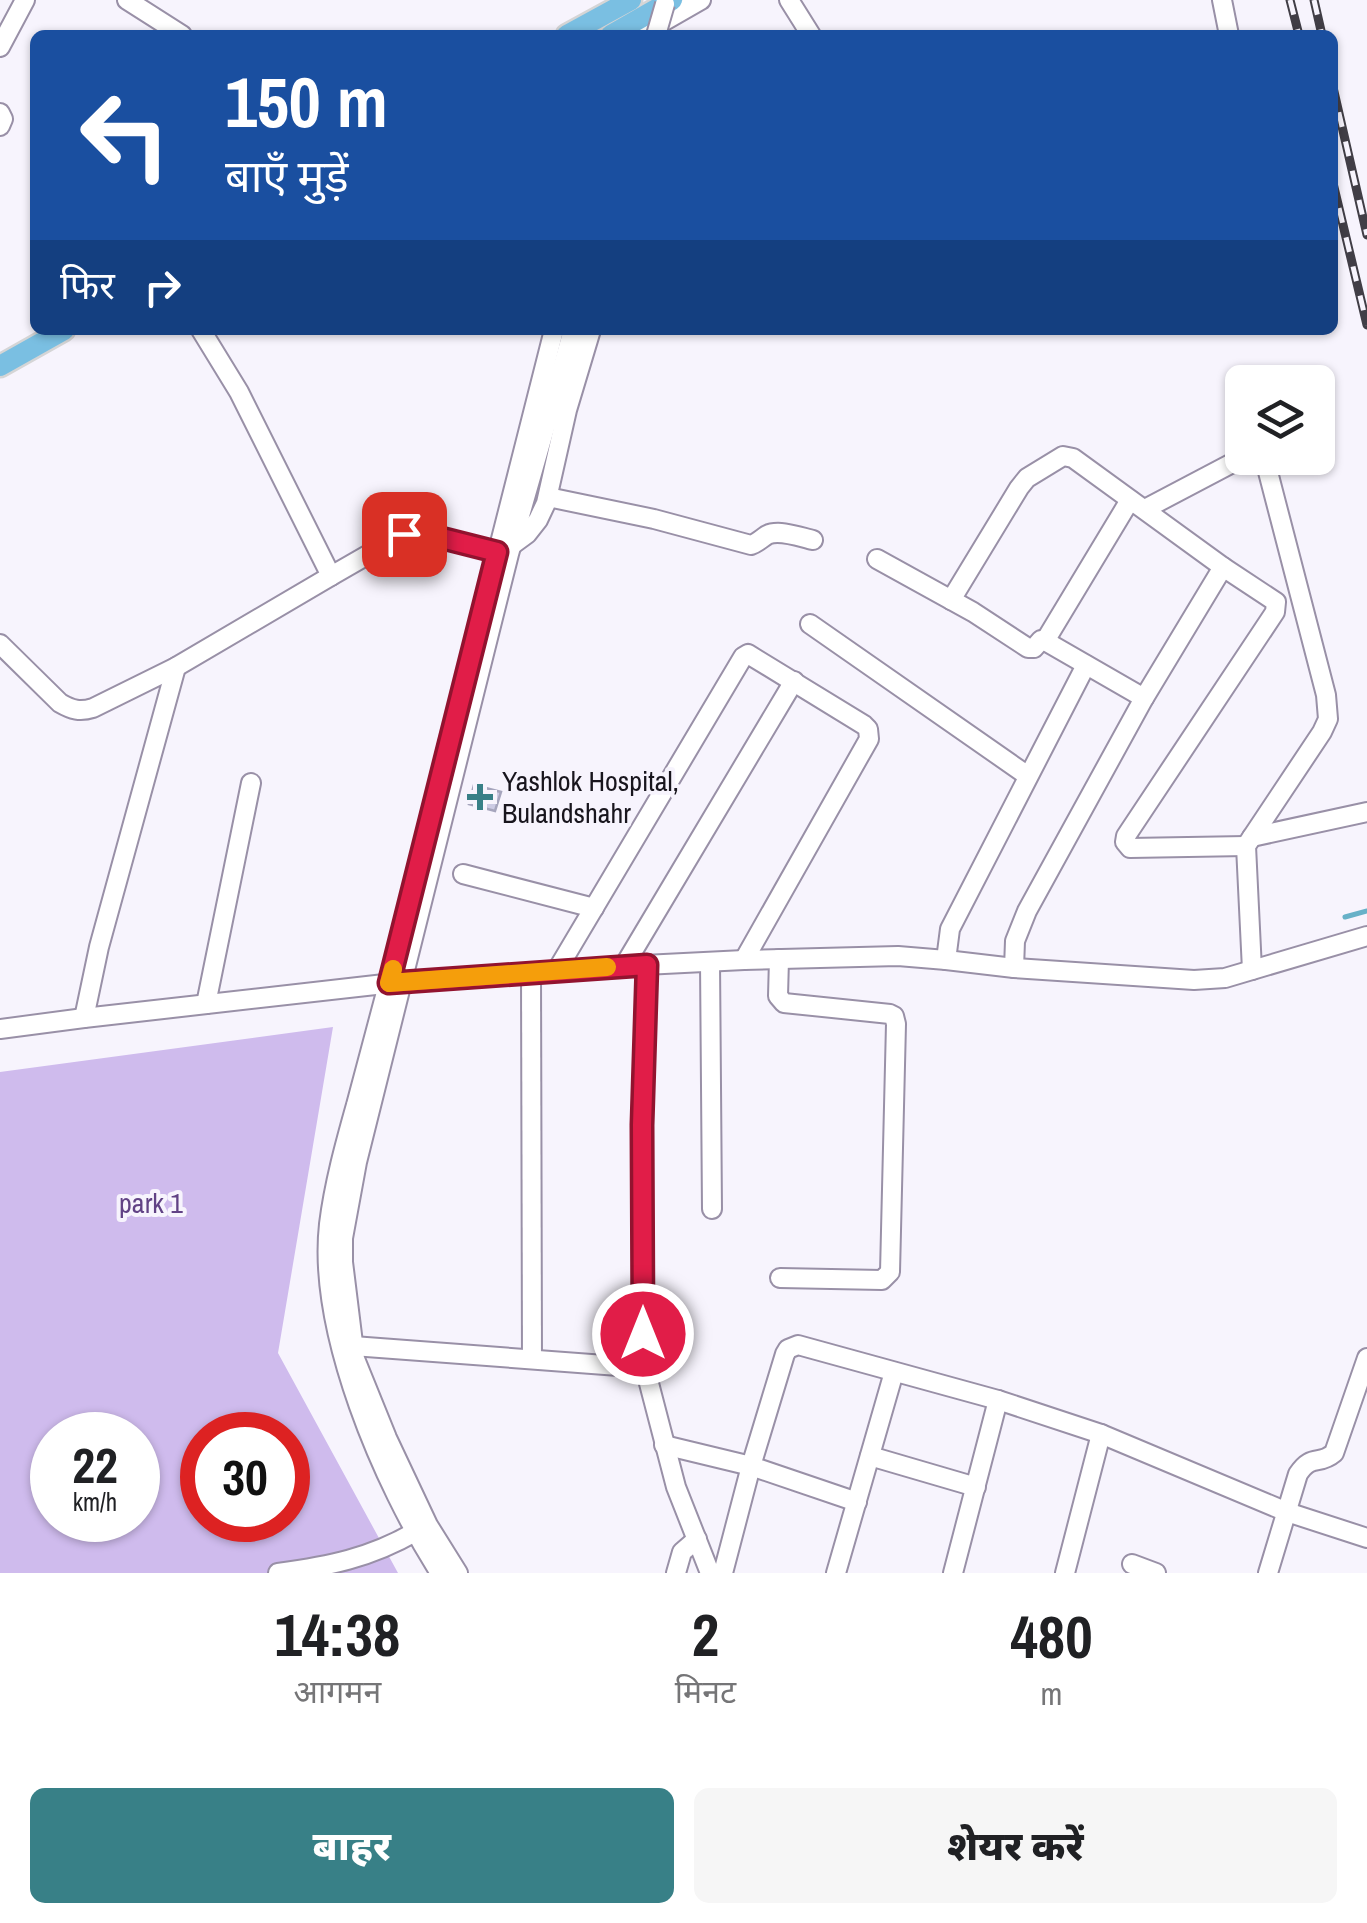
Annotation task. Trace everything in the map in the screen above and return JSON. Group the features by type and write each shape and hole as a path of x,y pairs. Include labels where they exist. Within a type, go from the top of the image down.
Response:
{"main road":[{"path":"576,30 631,0"},
{"path":"621,30 682,3"},
{"path":"0,350 30,333"},
{"path":"0,366 55,335"}],"street":[{"path":"2,40 24,0"},
{"path":"127,0 174,30"},
{"path":"789,0 808,30"},
{"path":"1222,0 1228,30"},
{"path":"647,30 682,3"},
{"path":"660,30 682,3"},
{"path":"672,30 682,3"},
{"path":"0,114 0,126"},
{"path":"205,335 239,392 332,576"},
{"path":"458,1573 428,1526 355,1360 343,1238 396,982 508,544 553,335"},
{"path":"508,544 571,335"},
{"path":"0,644 60,703 83,711 176,666 404,534 418,532 508,544 527,534 548,497 567,410 590,335"},
{"path":"950,600 1019,488 1058,457 1073,458 1276,602 1277,608 1125,842 1130,848 1248,841 1367,812"},
{"path":"1045,641 1138,504 1225,466"},
{"path":"1252,970 1248,841 1328,719 1326,695 1270,475"},
{"path":"548,497 751,545 776,533 813,540"},
{"path":"877,559 974,612 1028,648 1045,641 1144,698"},
{"path":"1014,968 1020,926 1144,698 1223,567"},
{"path":"810,624 1028,776"},
{"path":"558,970 743,657 752,654 864,725 869,739 744,960"},
{"path":"946,960 948,935 1086,664"},
{"path":"84,1018 176,666"},
{"path":"624,966 794,681"},
{"path":"206,1004 251,783"},
{"path":"462,874 594,908"},
{"path":"0,1029 396,982 744,960 898,956 1014,968 1194,980 1225,978 1367,936"},
{"path":"779,959 778,996 784,1003 890,1014 896,1024 890,1272 882,1280 780,1278"},
{"path":"710,962 712,1208"},
{"path":"647,965 642,1125 645,1368 676,1488 710,1573"},
{"path":"532,972 532,1360"},
{"path":"396,982 338,1174 327,1260 338,1339 372,1440 415,1532 440,1573"},
{"path":"724,1573 788,1349 798,1345 998,1400 1101,1434 1286,1512 1367,1538"},
{"path":"353,1346 645,1368"},
{"path":"1268,1573 1298,1474 1312,1460 1329,1458 1334,1453 1367,1358"},
{"path":"836,1573 894,1372"},
{"path":"953,1573 998,1400"},
{"path":"1065,1573 1101,1434"},
{"path":"664,1445 752,1466 857,1502"},
{"path":"870,1456 976,1487"},
{"path":"278,1573 357,1559 388,1548 415,1532"},
{"path":"676,1573 682,1552 697,1540"},
{"path":"1132,1564 1156,1573"}],"green space":[{"name":"park 1","path":"333,1027 278,1353 398,1573 0,1573 0,1072"}],"building":[{"path":"474,785 501,792 495,811 469,804"}],"waterway":[{"path":"1345,917 1367,911"}],"railway":[{"path":"1290,0 1298,30"},
{"path":"1314,0 1321,30"},
{"path":"1338,109 1367,235"},
{"path":"1338,204 1367,325"}],"slow traffic":[{"path":"393,969 389,983 607,967"}],"place":[{"name":"Yashlok Hospital, Bulandshahr","path":"480,797"}],"route":[{"path":"404,534 418,532 497,552 389,983 647,965 642,1125 643,1334"}]}
